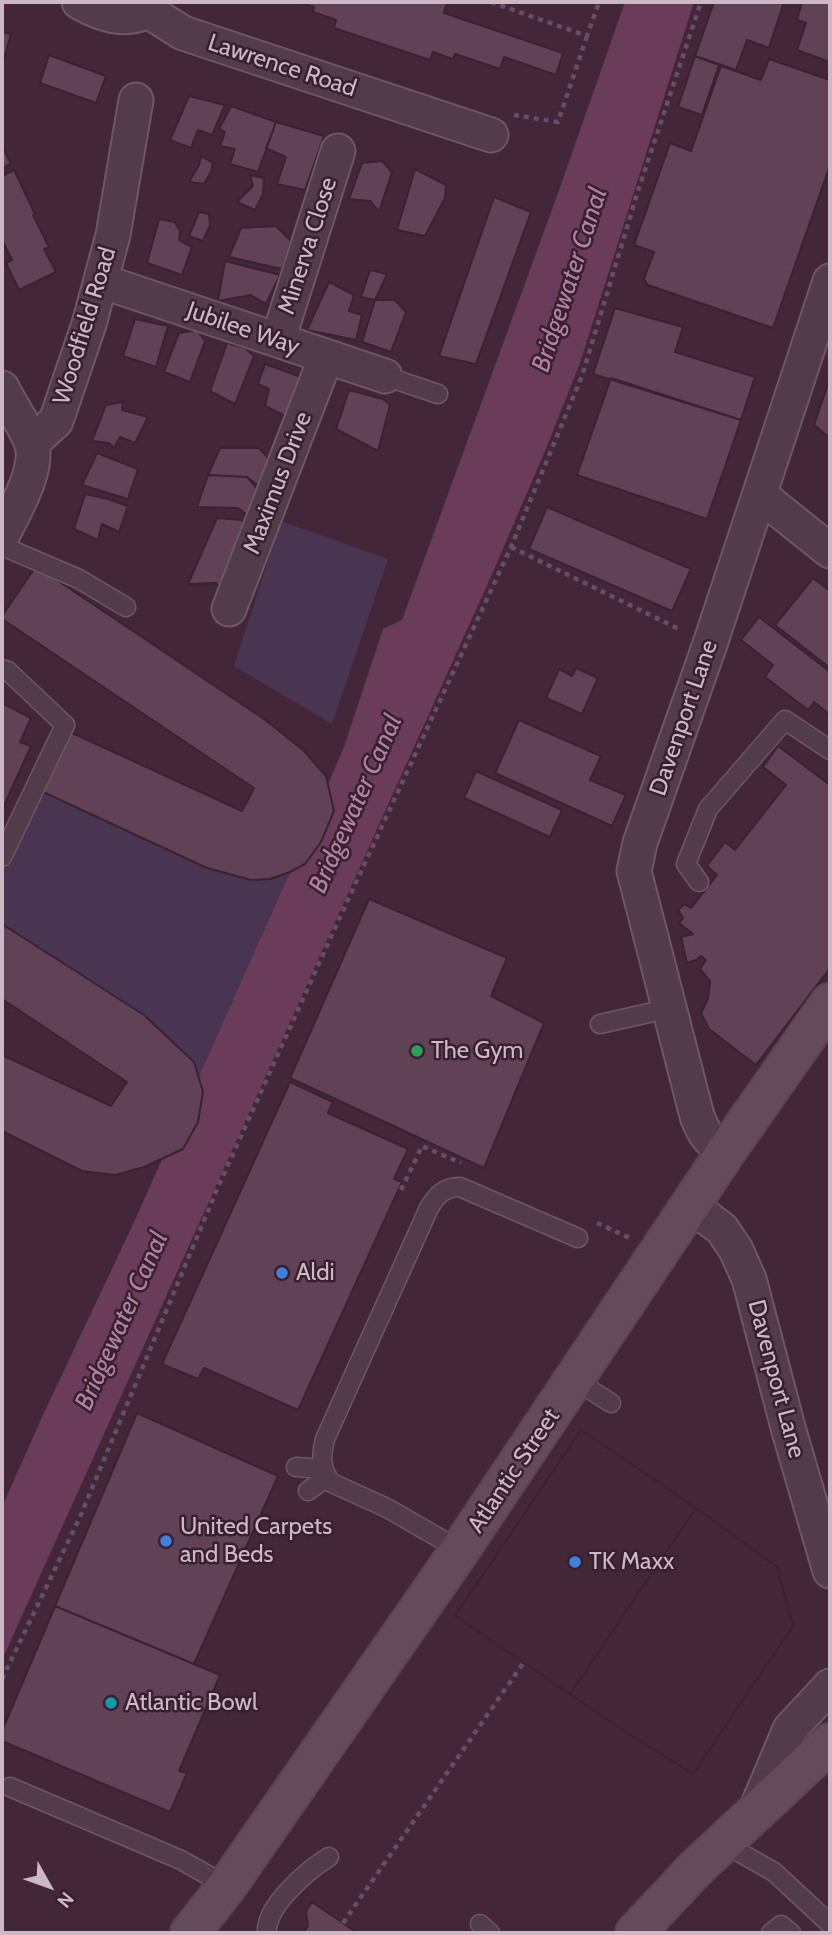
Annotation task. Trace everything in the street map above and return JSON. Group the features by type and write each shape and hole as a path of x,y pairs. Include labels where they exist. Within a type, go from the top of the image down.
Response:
{"street":[{"name":"Lawrence Road","path":"79,2 112,16 125,17 140,15 151,6 166,24 183,33 491,135"},
{"name":"Woodfield Road","path":"32,443 57,421 89,324 113,235 136,100"},
{"name":"Minerva Close","path":"278,340 338,151"},
{"name":"Jubilee Way","path":"101,281 385,376"},
{"name":"Davenport Lane","path":"725,1153 703,1132 697,1116 634,871 640,843 710,644 830,281"},
{"name":"Maximus Drive","path":"229,609 326,358"},
{"path":"2,388 32,443 34,457 31,470 2,536"},
{"path":"760,495 830,551"},
{"name":"Atlantic Street","path":"194,1932 460,1550 725,1153 830,1003"},
{"name":"Davenport Lane","path":"690,1206 722,1229 736,1250 749,1279 830,1571"},
{"path":"754,1815 790,1729 830,1686"},
{"path":"635,1933 695,1869 822,1757"}],"lane":[{"path":"385,376 438,394"},
{"path":"2,547 79,579 125,607"},
{"path":"2,669 8,671 65,725 2,857"},
{"path":"699,882 686,864 708,808 785,720 830,750"},
{"path":"600,1024 671,1009"},
{"path":"460,1550 387,1508 332,1483 325,1473 322,1451 325,1440 429,1208 442,1191 450,1187 460,1187 578,1238"},
{"path":"575,1380 611,1403"},
{"path":"296,1467 325,1473"},
{"path":"308,1491 325,1473"},
{"path":"10,1787 181,1860 227,1886"},
{"path":"723,1843 774,1872 830,1924"},
{"path":"267,1933 270,1916 285,1894 316,1865 329,1857"},
{"path":"771,1933 781,1925 791,1933"}],"path":[{"path":"491,2 587,36"},
{"path":"491,135 512,114 558,122 599,2"},
{"path":"2,1679 80,1517 224,1174 345,904 511,547 582,376 638,191 701,2"},
{"path":"511,547 710,644"},
{"path":"343,1923 524,1662"}],"shaded area":[{"path":"281,521 388,559 332,724 234,666"},
{"path":"41,791 207,868 252,880 270,879 290,872 199,1077 194,1062 144,1015 2,924 2,871"}],"water":[{"name":"Bridgewater Canal","path":"625,2 694,2 580,363 493,572 2,1660 2,1507 135,1220 290,872 344,747 383,629 402,620"}],"building":[{"path":"298,2 444,2 447,3 444,13 563,53 556,75 504,57 500,69 455,54 453,59 433,52 430,60 334,28 336,20 313,12 314,7"},
{"path":"714,2 784,2 769,48 747,40 736,70 695,56"},
{"path":"802,2 830,2 830,62 797,50 806,23 797,20"},
{"path":"2,32 11,34 3,62 2,61"},
{"path":"49,55 106,76 96,103 40,83"},
{"path":"695,56 719,65 702,115 678,107"},
{"path":"769,59 830,80 830,165 773,328 648,285 644,279 654,252 634,245 670,143 691,151 721,66 761,80"},
{"path":"189,96 225,105 212,135 198,130 191,148 170,140"},
{"path":"231,106 276,122 258,172 230,164 235,149 220,146 225,132 219,129"},
{"path":"276,122 324,136 305,190 277,184 286,157 266,148"},
{"path":"2,146 11,164 2,168"},
{"path":"201,156 213,163 211,172 204,184 189,182 199,165"},
{"path":"382,161 392,172 379,212 370,201 349,199 362,163"},
{"path":"415,169 446,185 445,198 425,236 397,230"},
{"path":"14,170 49,247 44,249 56,272 19,290 6,263 12,260 2,240 2,176"},
{"path":"250,175 264,178 263,194 255,210 237,202 253,186"},
{"path":"494,197 531,212 476,364 439,356"},
{"path":"199,212 209,214 210,225 203,241 189,236"},
{"path":"159,219 175,222 180,231 179,240 192,247 182,275 147,263"},
{"path":"276,226 291,241 282,269 229,257 241,228"},
{"path":"225,261 280,275 266,304 251,295 218,301"},
{"path":"370,270 387,274 375,300 361,297"},
{"path":"329,282 354,295 349,311 362,315 356,340 307,330"},
{"path":"375,300 395,300 406,312 391,352 362,342"},
{"path":"615,308 683,327 675,352 755,377 741,420 593,374"},
{"path":"135,319 168,326 156,367 123,356"},
{"path":"197,330 205,341 190,382 164,372 179,333"},
{"path":"227,343 245,348 254,356 235,404 210,391"},
{"path":"265,364 301,377 289,418 265,406 269,389 258,384"},
{"path":"611,378 741,420 707,519 577,475"},
{"path":"830,381 830,438 814,425"},
{"path":"349,390 383,399 390,405 378,451 336,429"},
{"path":"123,402 122,410 148,417 135,443 120,437 114,448 109,443 92,441 106,405"},
{"path":"220,448 259,448 273,463 262,488 247,477 208,475"},
{"path":"97,453 138,469 128,499 82,485"},
{"path":"208,475 247,477 261,493 251,518 238,508 197,507"},
{"path":"85,494 128,506 119,532 102,524 98,540 74,529"},
{"path":"547,507 691,569 672,611 529,549"},
{"path":"217,518 242,520 249,529 229,599 216,583 188,584"},
{"path":"36,566 264,719 303,750 326,776 334,811 321,842 305,864 270,879 251,880 207,868 41,791 68,731 242,811 254,788 2,619"},
{"path":"813,578 830,591 830,668 775,625"},
{"path":"759,617 830,672 830,715 814,702 808,710 765,677 773,665 741,640"},
{"path":"576,668 598,678 582,714 546,698 559,669 572,676"},
{"path":"2,703 31,718 20,742 31,746 2,810"},
{"path":"519,720 601,756 590,780 626,795 612,826 495,773"},
{"path":"778,746 830,785 830,968 756,1065 709,1029 701,1013 708,999 710,981 700,969 706,960 701,956 687,963 681,937 693,934 679,923 683,918 678,910 684,904 691,908 717,875 707,866 725,842 735,850 786,785 763,767"},
{"path":"476,771 562,810 550,837 464,798"},
{"name":"The Gym","path":"369,899 507,958 491,996 544,1023 484,1168 290,1078"},
{"path":"2,924 144,1015 194,1062 203,1092 198,1122 183,1149 144,1167 115,1175 82,1171 2,1131 2,1055 111,1106 127,1082 2,999"},
{"name":"Aldi","path":"290,1082 333,1102 328,1113 408,1149 394,1179 402,1182 298,1410 204,1368 198,1379 162,1364"},
{"name":"United Carpets and Beds","path":"137,1413 278,1476 194,1664 55,1606"},
{"path":"581,1430 777,1567 793,1626 693,1774 455,1616"},
{"name":"TK Maxx","path":"581,1430 696,1508 570,1694 455,1616"},
{"path":"696,1508 777,1567 793,1626 693,1774 570,1694"},
{"name":"Atlantic Bowl","path":"55,1606 220,1675 179,1771 187,1773 170,1812 2,1741 2,1731"},
{"path":"312,1902 357,1933 303,1933 308,1926 306,1911"}],"place":[{"name":"The Gym","path":"417,1051"},
{"name":"Aldi","path":"282,1273"},
{"name":"United Carpets and Beds","path":"166,1541"},
{"name":"TK Maxx","path":"575,1562"},
{"name":"Atlantic Bowl","path":"111,1703"}]}
